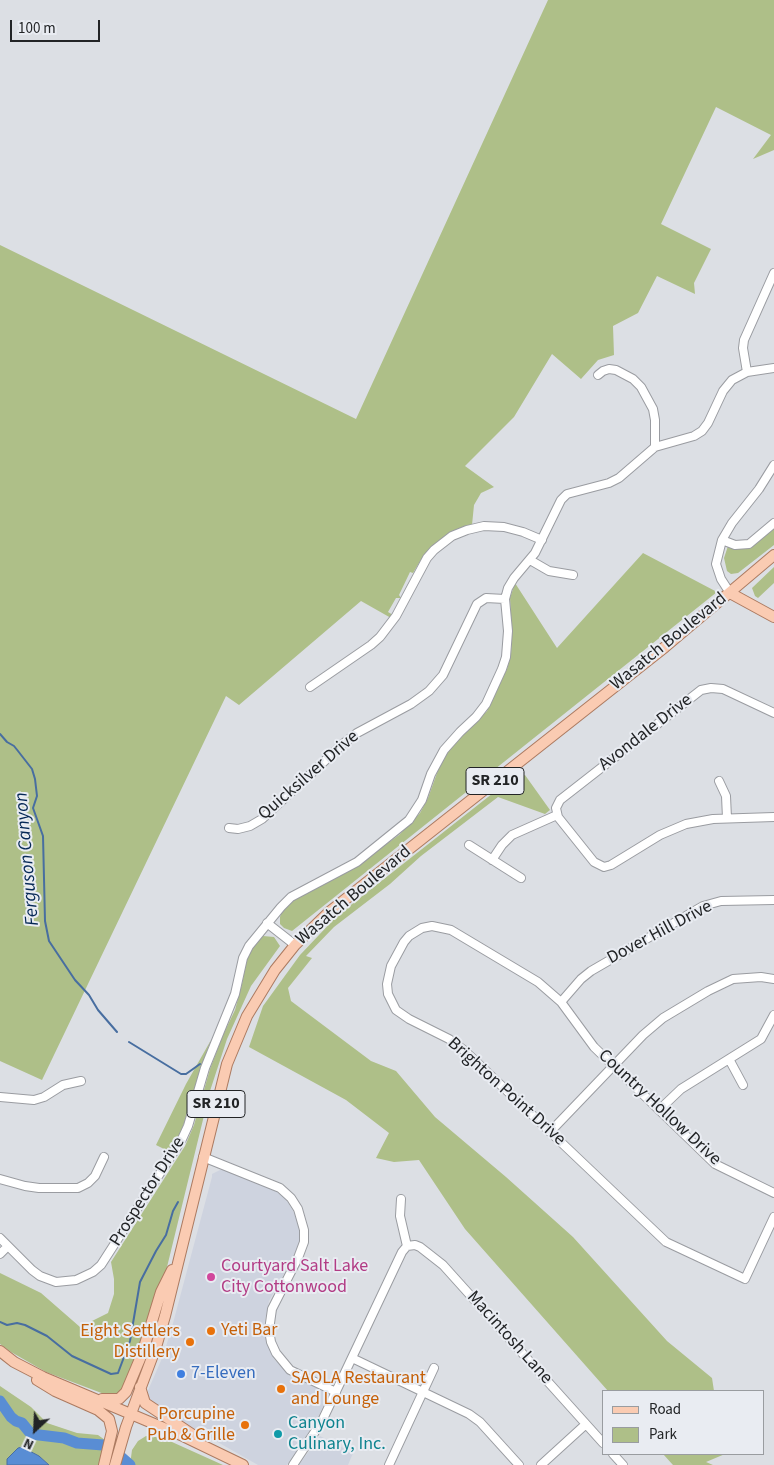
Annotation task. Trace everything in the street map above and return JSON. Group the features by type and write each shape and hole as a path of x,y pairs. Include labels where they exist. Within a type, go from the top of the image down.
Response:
{"main road":[{"name":"Wasatch Boulevard","path":"116,1463 130,1413 156,1347 224,1077 238,1035 264,986 295,945 338,904 666,647 774,555"},
{"path":"730,593 774,617"},
{"path":"94,1399 116,1400 124,1396 142,1354 161,1292 180,1256"},
{"path":"0,1351 48,1387 104,1414 110,1421 112,1430 105,1461"},
{"path":"14,1362 43,1377 219,1452 243,1465"},
{"path":"140,1387 142,1398 146,1404 219,1452"}],"street":[{"path":"746,372 744,340 774,273"},
{"name":"Prospector Drive","path":"0,1238 7,1247 40,1276 56,1282 76,1280 94,1272 101,1265 182,1139 188,1126 208,1060 236,994 243,958 249,946 291,897 357,862 401,828 417,811 431,774 451,740 481,711 502,669 508,644 505,599 508,588 530,560 542,540 556,507 567,494 609,483 619,478 654,447 685,439 702,431 732,380 746,372 774,368"},
{"path":"598,375 602,371 609,369 616,370 633,379 641,387 653,410 655,420 654,447"},
{"path":"730,593 716,564 722,540 732,523 760,490 774,465"},
{"path":"722,540 735,545 749,544 774,523"},
{"path":"310,687 380,638 396,616 416,574 427,558 452,536 484,526 504,527 542,540"},
{"path":"530,560 549,571 573,575"},
{"name":"Quicksilver Drive","path":"229,828 238,829 250,826 262,819 357,733 411,704 429,691 443,675 477,604 486,598 505,599"},
{"name":"Avondale Drive","path":"556,811 560,800 701,690 711,688 723,689 774,713"},
{"path":"719,781 726,796 728,818"},
{"path":"492,860 502,845 512,835 556,811 594,862 600,866 610,865 673,829 699,821 774,817"},
{"path":"468,845 521,878"},
{"name":"Dover Hill Drive","path":"561,1002 581,979 591,971 703,906 721,901 774,900"},
{"path":"267,923 295,945"},
{"name":"Brighton Point Drive","path":"561,1002 538,982 451,930 442,927 422,928 409,936 391,966 387,984 388,994 392,1003 402,1015 458,1044 666,1242 745,1279 770,1234"},
{"path":"550,1132 652,1026 714,988 734,979 761,977 774,979"},
{"name":"Country Hollow Drive","path":"561,1002 583,1033 613,1066 715,1164 774,1193"},
{"path":"659,1110 681,1089 761,1039 774,1015"},
{"path":"729,1059 743,1085"},
{"path":"0,1097 34,1100 44,1097 63,1085 81,1081"},
{"path":"0,1179 39,1188 78,1188 88,1183 95,1176 104,1157"},
{"path":"203,1158 280,1188 291,1198 298,1209 304,1230 302,1250 272,1310 269,1330 271,1342 276,1353 290,1370 336,1392"},
{"path":"292,1465 315,1433 402,1252 407,1246 400,1216 401,1198"},
{"path":"770,1234 774,1217"},
{"name":"Macintosh Lane","path":"407,1246 415,1245 420,1247 443,1265 602,1442"},
{"path":"0,1254 7,1247"},
{"path":"352,1358 459,1408 480,1422 519,1465"},
{"path":"389,1465 434,1368"},
{"path":"541,1465 586,1424"},
{"path":"614,1455 623,1465"}],"shaded area":[{"path":"222,1169 274,1190 286,1199 297,1218 299,1242 296,1252 269,1301 264,1325 266,1338 274,1359 287,1373 324,1392 327,1397 317,1420 287,1465 258,1465 149,1403 146,1395 163,1356 172,1327 212,1174"},
{"path":"320,1436 353,1453 348,1465 299,1465"}],"green space":[{"path":"548,0 774,0 774,150 753,159 771,135 716,107 661,224 711,249 694,283 695,294 657,276 638,313 613,326 614,355 598,360 581,379 552,354 514,417 465,466 494,487 481,493 474,505 472,525 442,538 422,558 413,573 410,572 399,595 401,598 396,598 388,612 393,615 391,618 361,601 239,705 226,696 42,1080 0,1061 0,245 356,419"},
{"path":"774,527 774,545 738,573 731,574 727,571 724,558 728,546 740,548"},
{"path":"643,553 717,592 292,931 284,928 280,924 280,917 282,911 291,902 302,894 323,885 353,868 399,835 420,813 428,798 442,759 453,744 487,711 507,669 511,654 512,633 510,598 515,583 557,648"},
{"path":"774,567 774,583 758,598 755,596 752,588"},
{"path":"525,775 550,810 545,814 498,797 421,856 390,884 334,927 306,956 312,958 288,988 291,1001 371,1061 396,1071 435,1117 573,1237 667,1341 712,1378 714,1390 607,1390 465,1229 419,1160 394,1162 376,1158 389,1133 346,1100 249,1047 263,1006 300,955 337,916 502,786"},
{"path":"263,936 274,937 280,946 251,986 227,1039 210,1091 167,1267 122,1395 112,1397 46,1372 0,1344 0,1273 41,1293 80,1327 108,1313 114,1294 111,1262 185,1146 194,1125 210,1069 235,1010 247,959 257,940"},
{"path":"211,1040 181,1133 170,1152 156,1145 186,1084"},
{"path":"0,1386 31,1407 47,1423 77,1433 98,1435 105,1440 100,1465 49,1465 39,1456 22,1447 18,1448 7,1459 7,1465 0,1465"},
{"path":"146,1436 172,1442 223,1465 130,1465 132,1450 138,1441"},
{"path":"664,1455 723,1455 706,1462 713,1465 673,1465"}],"water":[{"path":"22,1447 39,1456 49,1465 7,1465 7,1459 18,1448"}],"waterway":[{"name":"Ferguson Canyon","path":"0,734 18,751 32,769 35,779 37,796 33,808 43,836 45,921 49,941 75,980 117,1032"},
{"name":"Ferguson Canyon","path":"129,1042 181,1074 186,1074 200,1064"},
{"path":"0,1322 7,1325 17,1323 25,1325 47,1336 72,1356 111,1374 118,1373 130,1341 140,1282 166,1235 173,1211 178,1202"},
{"path":"0,1401 11,1417 22,1423 31,1434 64,1438 77,1443 103,1445 114,1451 130,1465"}],"place":[{"name":"Courtyard Salt Lake City Cottonwood","path":"211,1277"},
{"name":"Yeti Bar","path":"211,1331"},
{"name":"Eight Settlers Distillery","path":"190,1342"},
{"name":"7-Eleven","path":"181,1374"},
{"name":"SAOLA Restaurant and Lounge","path":"281,1389"},
{"name":"Porcupine Pub & Grille","path":"245,1425"},
{"name":"Canyon Culinary, Inc.","path":"278,1434"}]}
